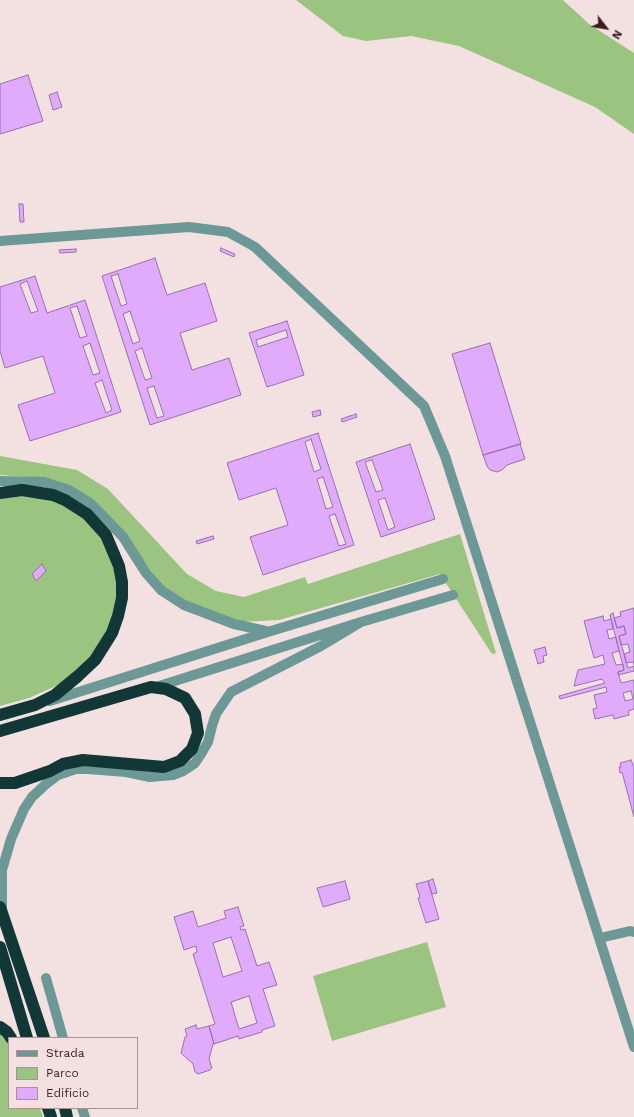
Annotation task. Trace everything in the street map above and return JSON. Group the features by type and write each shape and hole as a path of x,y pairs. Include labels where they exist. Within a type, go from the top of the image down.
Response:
{"highway":[{"path":"0,493 22,490 39,492 53,495 82,510 98,524 106,535 116,556 122,582 122,598 118,616 112,633 95,660 54,695 35,705 0,715"},
{"path":"0,731 151,687 166,689 185,698 195,714 198,733 192,749 180,761 164,767 83,760 64,764 50,771 15,783 0,783"},
{"path":"1,910 44,1037"},
{"path":"0,947 27,1037"},
{"path":"0,1028 7,1032 10,1037"}],"street":[{"path":"0,241 188,227 228,232 256,247 424,406 448,464 634,1047"},
{"path":"0,482 44,482 69,490 90,503 123,537 146,573 161,590 184,605 216,618 262,631 271,631"},
{"path":"35,705 443,579"},
{"path":"154,688 361,622 453,595"},
{"path":"1,910 2,870 11,839 24,808 32,797 46,784 58,775 76,769 126,772 150,777 173,775 183,771 196,763 208,742 216,714 231,692 321,646 361,622"},
{"path":"600,938 630,931 634,932"},
{"path":"46,978 63,1037"}],"green space":[{"path":"296,0 563,0 589,24 634,53 634,134 595,107 459,46 411,36 366,41 343,36"},
{"path":"0,456 77,470 108,489 187,574 216,591 244,597 305,577 308,584 460,534 496,653 492,654 440,574 279,620 240,622 205,613 162,585 105,512 38,478 0,475"},
{"path":"21,494 51,498 76,511 96,528 112,558 118,592 110,629 87,663 58,685 29,698 0,706 0,498"},
{"path":"427,942 446,1007 332,1041 313,976"},
{"path":"0,1032 8,1038 8,1109 40,1109 43,1117 0,1117"}],"building":[{"path":"28,75 43,121 0,134 0,84"},
{"path":"57,92 62,107 53,110 49,95"},
{"path":"19,204 23,204 24,222 20,222"},
{"path":"221,248 235,254 234,257 220,251"},
{"path":"76,249 76,252 60,253 59,250"},
{"path":"155,258 167,295 205,283 217,321 180,333 192,370 229,358 241,395 150,425 102,276","holes":["118,274 127,304 121,306 111,276","130,311 140,341 133,344 123,314","142,348 152,378 145,380 135,351","154,386 164,416 157,418 147,388"]},
{"path":"35,276 47,313 85,300 121,412 30,441 18,405 55,393 43,356 5,368 0,351 0,287","holes":["27,281 38,311 31,313 20,284","77,306 87,336 80,338 70,308","90,343 100,373 93,375 83,346","102,380 112,410 106,413 95,383"]},
{"path":"287,321 304,375 267,387 249,333","holes":["286,330 288,337 258,347 256,340"]},
{"path":"490,343 521,444 483,455 452,354"},
{"path":"320,410 321,415 313,417 312,412"},
{"path":"356,414 357,417 342,422 341,419"},
{"path":"318,433 354,545 263,575 250,537 288,525 276,488 239,500 227,463","holes":["311,439 321,469 314,472 305,442","323,477 333,507 326,509 317,479","335,514 346,544 339,546 329,516"]},
{"path":"410,444 435,519 381,537 356,462","holes":["372,460 383,490 376,492 365,462","385,498 395,527 388,530 378,500"]},
{"path":"520,444 525,459 507,465 502,470 497,472 490,470 483,455"},
{"path":"213,536 214,539 197,544 196,541"},
{"path":"42,564 46,571 36,581 32,574"},
{"path":"634,608 634,665 633,662 626,663 624,654 630,652 628,644 621,645 619,636 626,634 624,626 617,628 614,618 621,616 620,612"},
{"path":"613,613 617,628 624,626 626,634 619,636 628,668 634,666 634,671 618,675 618,672 624,670 610,615"},
{"path":"603,616 604,621 611,619 613,629 607,630 609,639 616,637 619,651 612,653 616,665 623,664 624,670 618,672 621,683 634,680 634,709 628,711 629,715 614,719 613,715 595,719 593,709 597,708 594,695 607,692 606,687 560,699 559,696 605,683 602,679 574,686 578,670 605,664 603,655 594,658 584,621","holes":["631,691 633,699 625,701 623,693"]},
{"path":"545,647 547,655 543,656 544,662 538,664 534,650"},
{"path":"631,760 634,767 634,817 622,772 620,773 619,767 621,767 620,763"},
{"path":"433,879 437,893 432,894 428,881"},
{"path":"345,881 350,899 323,907 317,888"},
{"path":"428,881 439,919 426,923 418,898 420,897 416,884"},
{"path":"238,907 244,926 240,927 241,930 245,929 257,966 269,962 277,985 263,989 275,1026 262,1030 262,1032 239,1039 238,1036 214,1044 209,1026 215,1024 193,954 197,952 196,946 184,950 174,917 193,911 198,927 226,918 224,911","holes":["231,937 242,971 223,977 213,943","249,996 257,1023 239,1029 231,1002"]},
{"path":"196,1025 197,1029 209,1026 214,1044 209,1059 212,1068 198,1074 195,1072 193,1064 181,1053 185,1037 187,1036 185,1029"}]}
